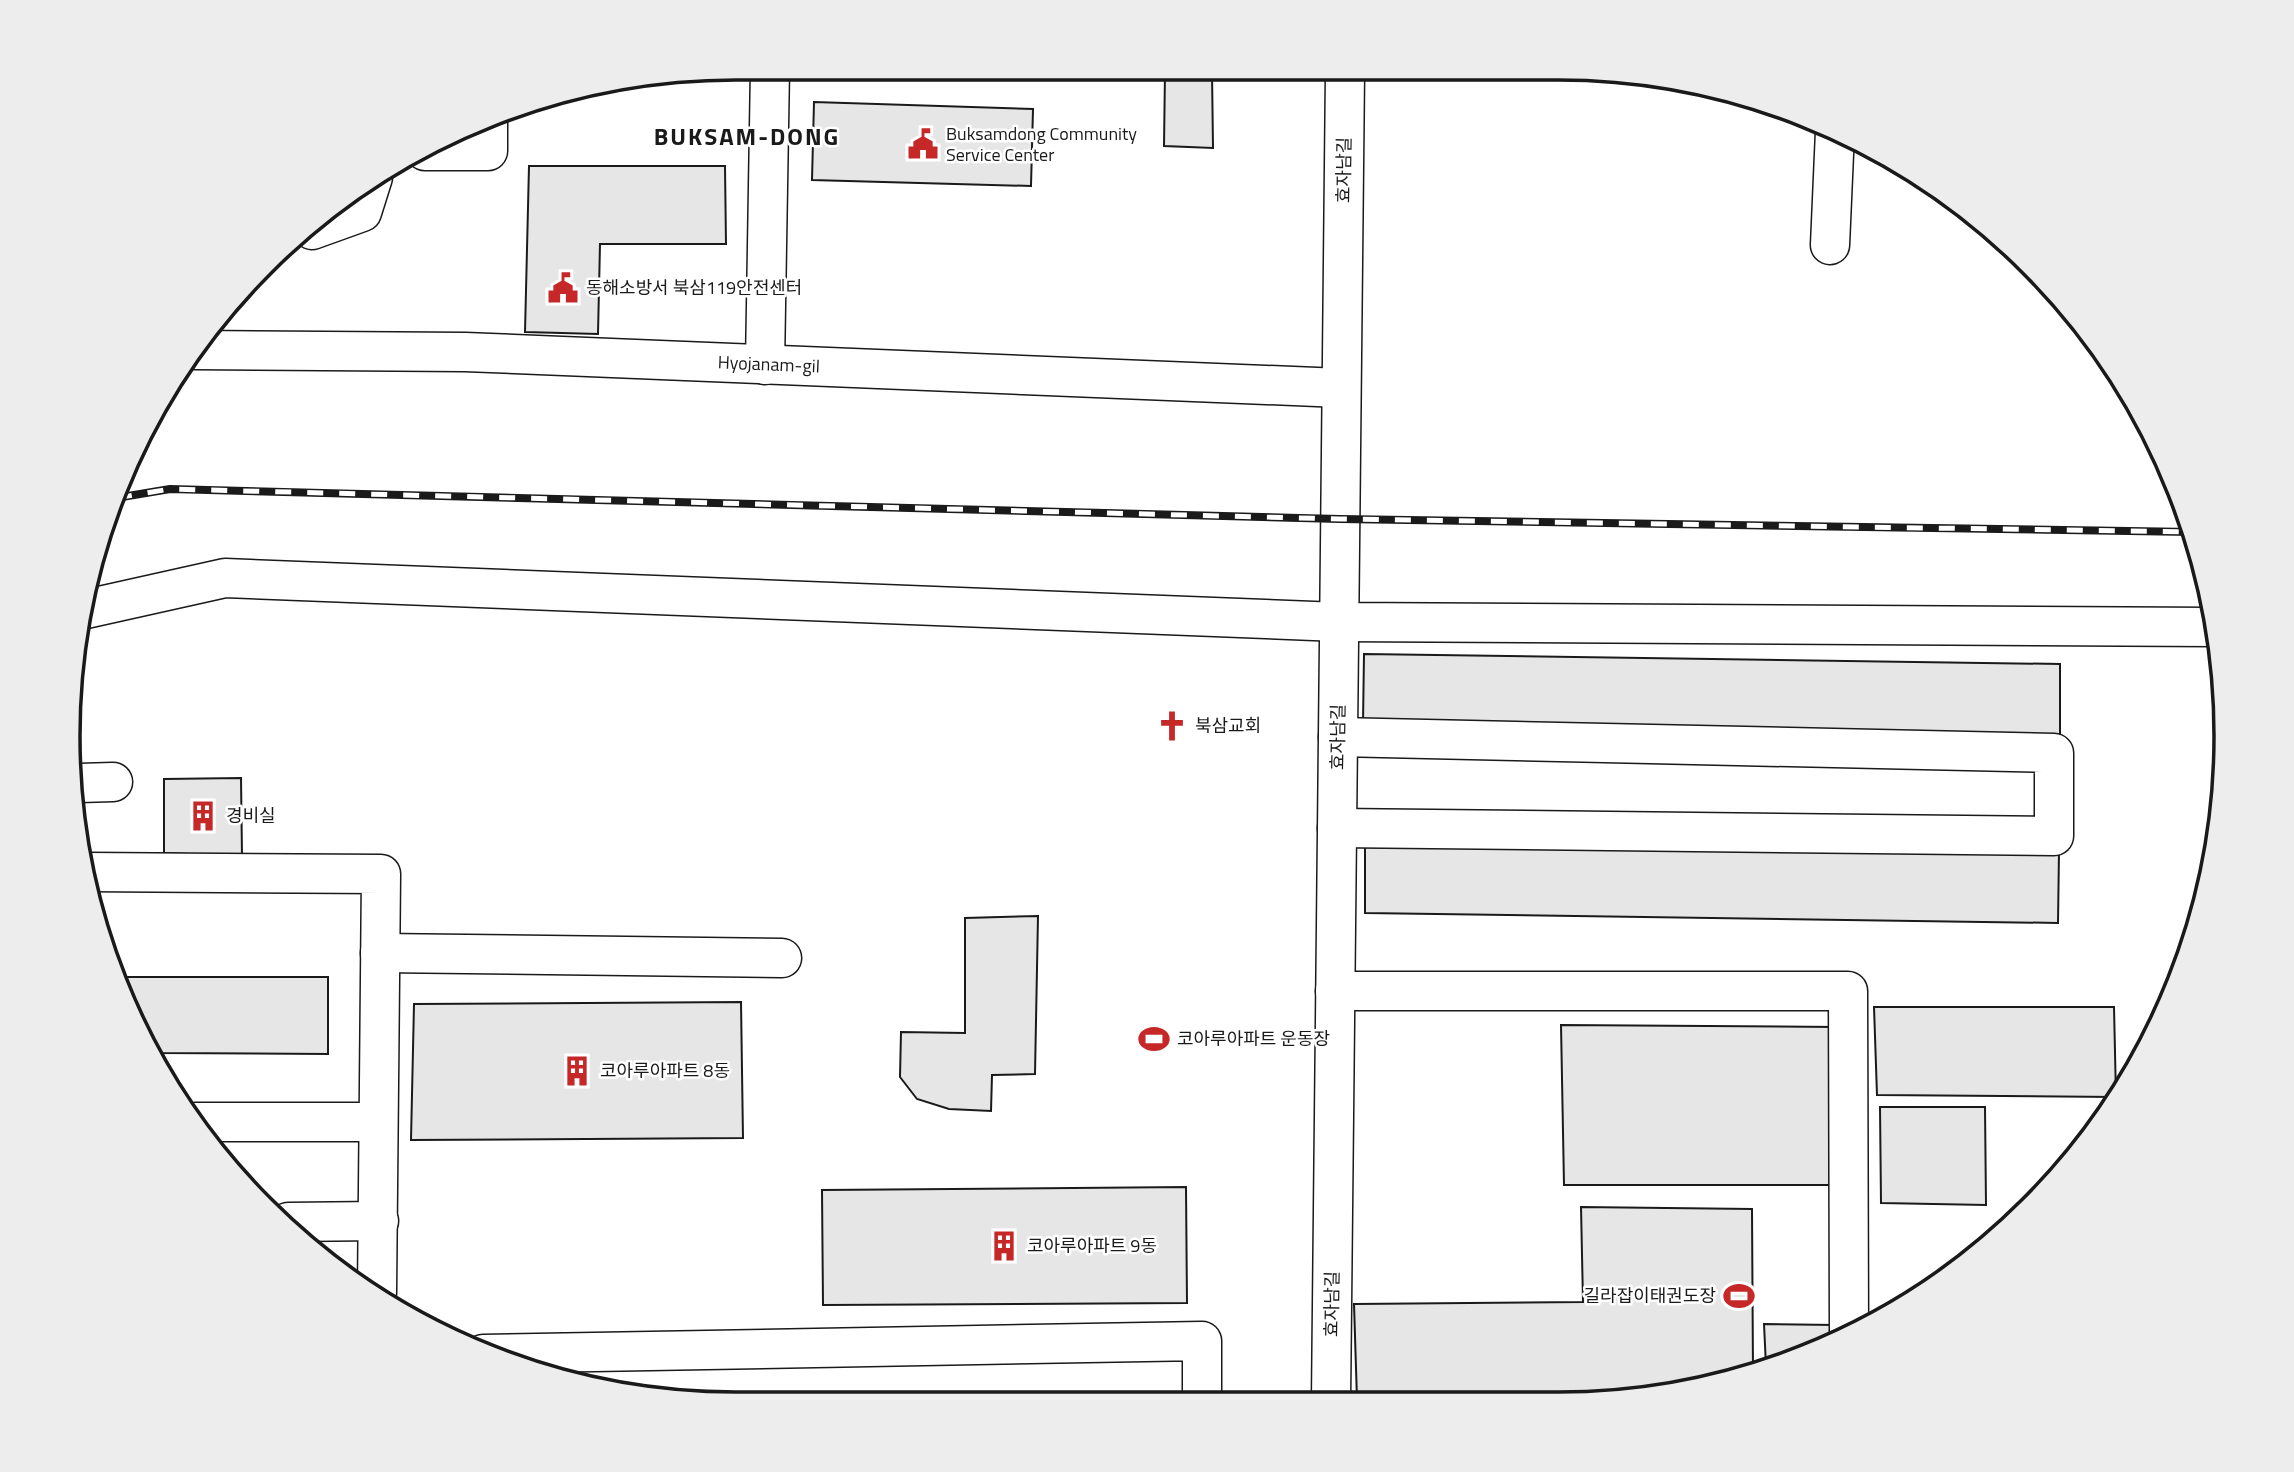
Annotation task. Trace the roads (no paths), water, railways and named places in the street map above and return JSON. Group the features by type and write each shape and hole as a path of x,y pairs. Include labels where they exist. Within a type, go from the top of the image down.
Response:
{"street":[{"path":"765,365 770,81"},
{"name":"효자남길","path":"1331,1392 1345,81"},
{"path":"440,151 488,151 488,129"},
{"path":"1830,245 1835,142"},
{"path":"326,225 362,212 368,194"},
{"name":"Hyojanam-gil","path":"207,350 465,352 1341,388"},
{"path":"93,607 225,578 1339,622 2204,627"},
{"path":"1337,828 2054,836 2054,753 1338,737"},
{"path":"95,872 381,874 377,1284"},
{"path":"380,953 782,958"},
{"path":"1335,991 1848,991 1849,1323"},
{"path":"207,1122 377,1122"},
{"path":"296,1222 379,1221"},
{"path":"515,1353 1202,1341 1202,1392"}],"railway":[{"path":"126,496 170,489 1340,519 2181,532"}],"place":[{"name":"Buksamdong Community Service Center","path":"923,144"},
{"name":"동해소방서 북삼119안전센터","path":"563,288"},
{"name":"북삼교회","path":"1172,726"},
{"name":"경비실","path":"203,816"},
{"name":"코아루아파트 운동장","path":"1154,1039"},
{"name":"코아루아파트 8동","path":"577,1071"},
{"name":"코아루아파트 9동","path":"1004,1246"},
{"name":"길라잡이태권도장","path":"1739,1296"}],"district":[{"name":"BUKSAM-DONG","path":"747,137"}]}
